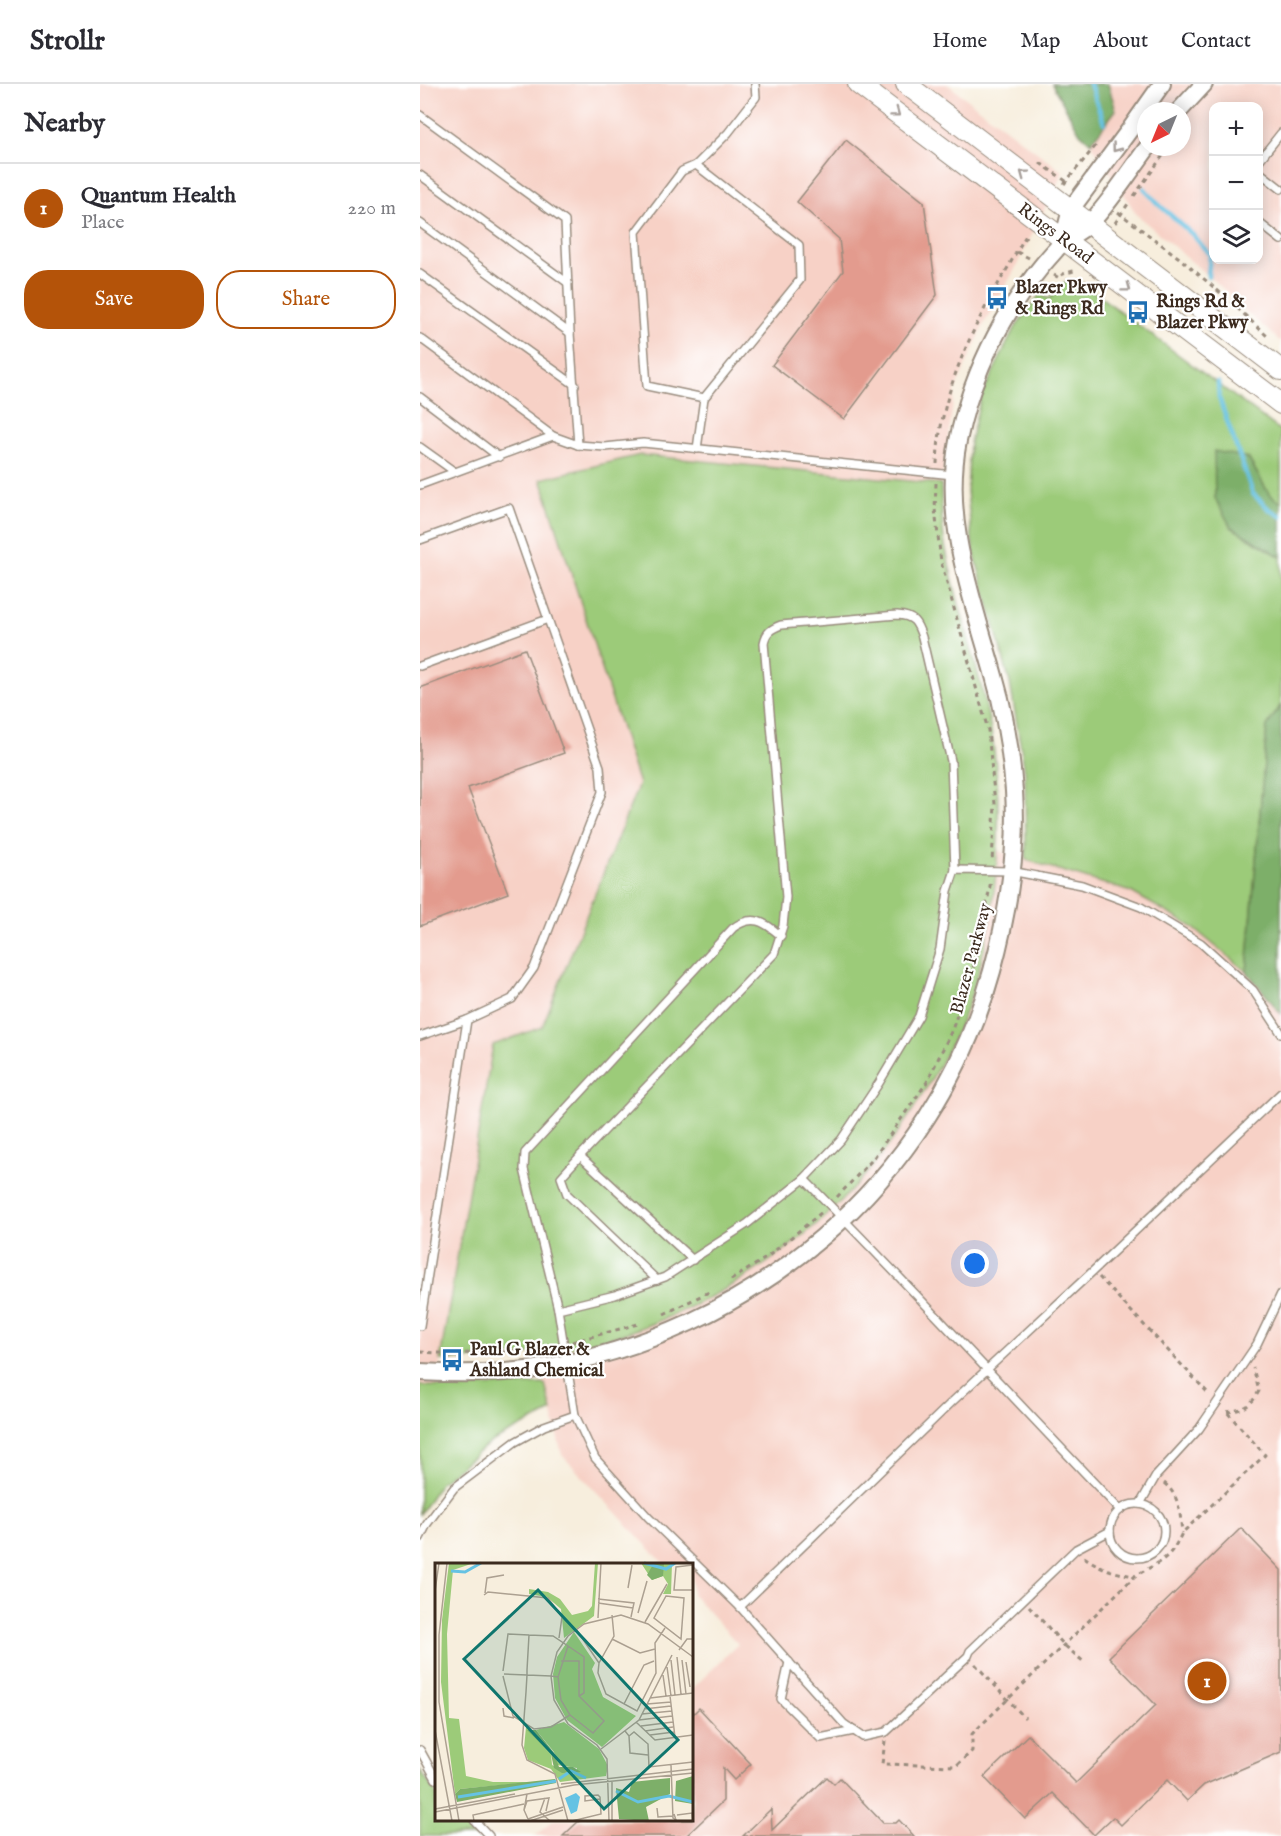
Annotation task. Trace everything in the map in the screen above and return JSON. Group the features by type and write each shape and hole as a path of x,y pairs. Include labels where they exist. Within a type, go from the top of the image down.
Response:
{"main road":[{"name":"Rings Road","path":"858,84 1281,404"},
{"name":"Rings Road","path":"906,84 1061,189 1071,209 1281,370"}],"street":[{"name":"Blazer Parkway","path":"1063,241 1071,209 1162,84"},
{"path":"1187,102 1204,84"},
{"name":"Blazer Parkway","path":"420,1372 452,1374 536,1368 632,1346 696,1320 748,1292 782,1269 807,1251 843,1219 880,1181 931,1111 960,1057 985,998 997,955 1009,894 1014,791 999,694 961,556 945,475 958,442 966,406 984,357 1010,311 1063,241 1090,224 1141,156"}],"lane":[{"path":"704,398 647,386 636,232 682,171 696,165 728,133 756,97 755,84"},
{"path":"420,127 423,117 565,221 578,445"},
{"path":"1263,156 1281,133"},
{"path":"696,165 799,244 800,280 704,398 697,449"},
{"path":"420,175 568,283"},
{"path":"1263,175 1281,189"},
{"path":"420,223 570,333"},
{"path":"1263,226 1281,240"},
{"path":"420,274 574,385"},
{"path":"420,338 553,436 578,445 605,447 643,443 945,475"},
{"path":"420,397 500,456"},
{"path":"420,485 553,436"},
{"path":"420,447 455,472"},
{"path":"420,540 508,508 600,767 602,792 534,968 512,999 467,1020 420,1036"},
{"path":"558,1308 615,1295 657,1280 693,1260 747,1224 804,1179 840,1140 879,1083 919,1016 940,949 948,891 955,870 951,761 922,637 915,622 909,616 897,615 781,625 771,629 765,636 786,897 781,936 774,954 561,1177 567,1194 657,1280"},
{"path":"420,666 548,619"},
{"path":"955,870 1011,872 1082,885 1141,907 1201,943 1253,990 1281,1033"},
{"path":"781,936 768,925 754,920 743,920 733,928 530,1145 525,1154 524,1169 558,1308 575,1415 595,1458 648,1517 740,1607 844,1724 863,1737 886,1732 968,1656 970,1651 1076,1549 1110,1531"},
{"path":"420,1326 467,1020"},
{"path":"740,1607 933,1420 1281,1093"},
{"path":"580,1156 693,1260"},
{"path":"804,1179 1120,1510"},
{"path":"1140,1504 1156,1476 1199,1428 1257,1344 1281,1294"},
{"path":"420,1538 427,1524 454,1488 470,1475 515,1442 544,1426 575,1415"},
{"path":"1140,1504 1155,1512 1160,1518 1163,1535 1156,1550 1141,1558 1123,1554 1116,1548 1110,1531 1111,1522 1120,1510 1140,1504"},
{"path":"789,1662 781,1699 820,1738 854,1731"},
{"path":"420,1750 435,1777"},
{"path":"475,1821 489,1836"}],"path":[{"path":"1061,189 1103,138"},
{"path":"1061,189 1083,192"},
{"path":"1105,204 1122,214 1178,257 1272,340"},
{"path":"731,1281 766,1258 829,1204 873,1160 927,1082 947,1041 979,950 991,887 995,804 988,730 941,562 935,509 945,475 937,450 950,385 990,298 1025,237 1038,221"},
{"path":"886,1732 882,1764 956,1766 972,1751 972,1734 1135,1575 1159,1564 1174,1550 1182,1533 1265,1455 1217,1401 1093,1272"},
{"path":"663,1315 712,1291"},
{"path":"420,1352 457,1354 523,1351 587,1339 642,1323"},
{"path":"1227,1412 1242,1410 1252,1403 1259,1391 1252,1369 1258,1359"},
{"path":"1156,1476 1173,1490 1180,1508 1182,1533"},
{"path":"1076,1549 1097,1566 1115,1574 1135,1575"},
{"path":"1024,1600 1064,1645 1085,1663"},
{"path":"968,1656 1025,1718"}],"shaded area":[{"path":"420,84 947,84 1063,172 1014,271 985,322 955,390 941,484 640,455 541,479 639,784 542,1027 440,1360 440,1387 420,1385"},
{"path":"1108,84 1281,84 1281,342 1137,215 1091,143 1116,110"},
{"path":"998,851 1131,892 1191,926 1247,972 1281,1014 1281,1836 536,1836 552,1821 693,1821 693,1688 738,1644 693,1595 693,1563 663,1563 562,1455 537,1353 554,1351 625,1333 693,1306 764,1266 817,1225 859,1183 899,1132 942,1062 969,1003 990,921"}],"green space":[{"path":"1052,84 1108,84 1116,110 1091,143 1080,133"},
{"path":"1079,281 1281,431 1281,503 1269,494 1248,458 1214,452 1231,527 1281,557 1281,705 1267,726 1247,972 1191,926 1131,892 1026,860 1025,772 1010,683 973,549 967,492 970,442 981,397 1013,331 1040,294 1049,299 1065,282"},
{"path":"1214,451 1248,458 1269,494 1281,503 1281,557 1231,527 1215,498"},
{"path":"640,455 941,484 944,542 983,693 994,752 998,837 990,922 969,1003 948,1050 915,1107 867,1173 834,1208 808,1231 751,1273 721,1291 690,1307 626,1333 557,1350 487,1358 440,1360 493,1045 542,1027 639,784 541,479"},
{"path":"1281,705 1281,1014 1247,972 1267,726"},
{"path":"545,1384 552,1411 491,1442 440,1483 420,1514 420,1385 440,1387"},
{"path":"420,1770 435,1792 435,1821 460,1821 475,1836 420,1836"}],"building":[{"path":"846,140 924,202 937,295 844,419 772,365 843,271 839,239 797,202"},
{"path":"525,649 564,753 468,788 508,893 420,926 420,688"},
{"path":"1241,1528 1281,1570 1281,1752 1204,1785 1187,1801 1167,1780 1121,1825 1113,1817 1094,1835 1053,1793 1025,1819 984,1777 1028,1735 1076,1783 1156,1705 1109,1657"},
{"path":"699,1708 751,1764 734,1780 723,1768 723,1801 686,1836 563,1836 579,1821 693,1821 693,1714"},
{"path":"827,1777 834,1784 840,1778 883,1823 896,1823 899,1820 914,1836 743,1836 771,1809 772,1830"}],"waterway":[{"path":"1090,84 1104,123"},
{"path":"1144,188 1193,235 1210,255 1208,276"},
{"path":"1218,382 1219,398 1253,494 1269,509 1281,516"}],"place":[{"name":"Blazer Pkwy & Rings Rd","path":"997,298"},
{"name":"Rings Rd & Blazer Pkwy","path":"1138,312"},
{"name":"Paul G Blazer & Ashland Chemical","path":"452,1360"},
{"name":"Quantum Health","path":"1207,1681"}]}
